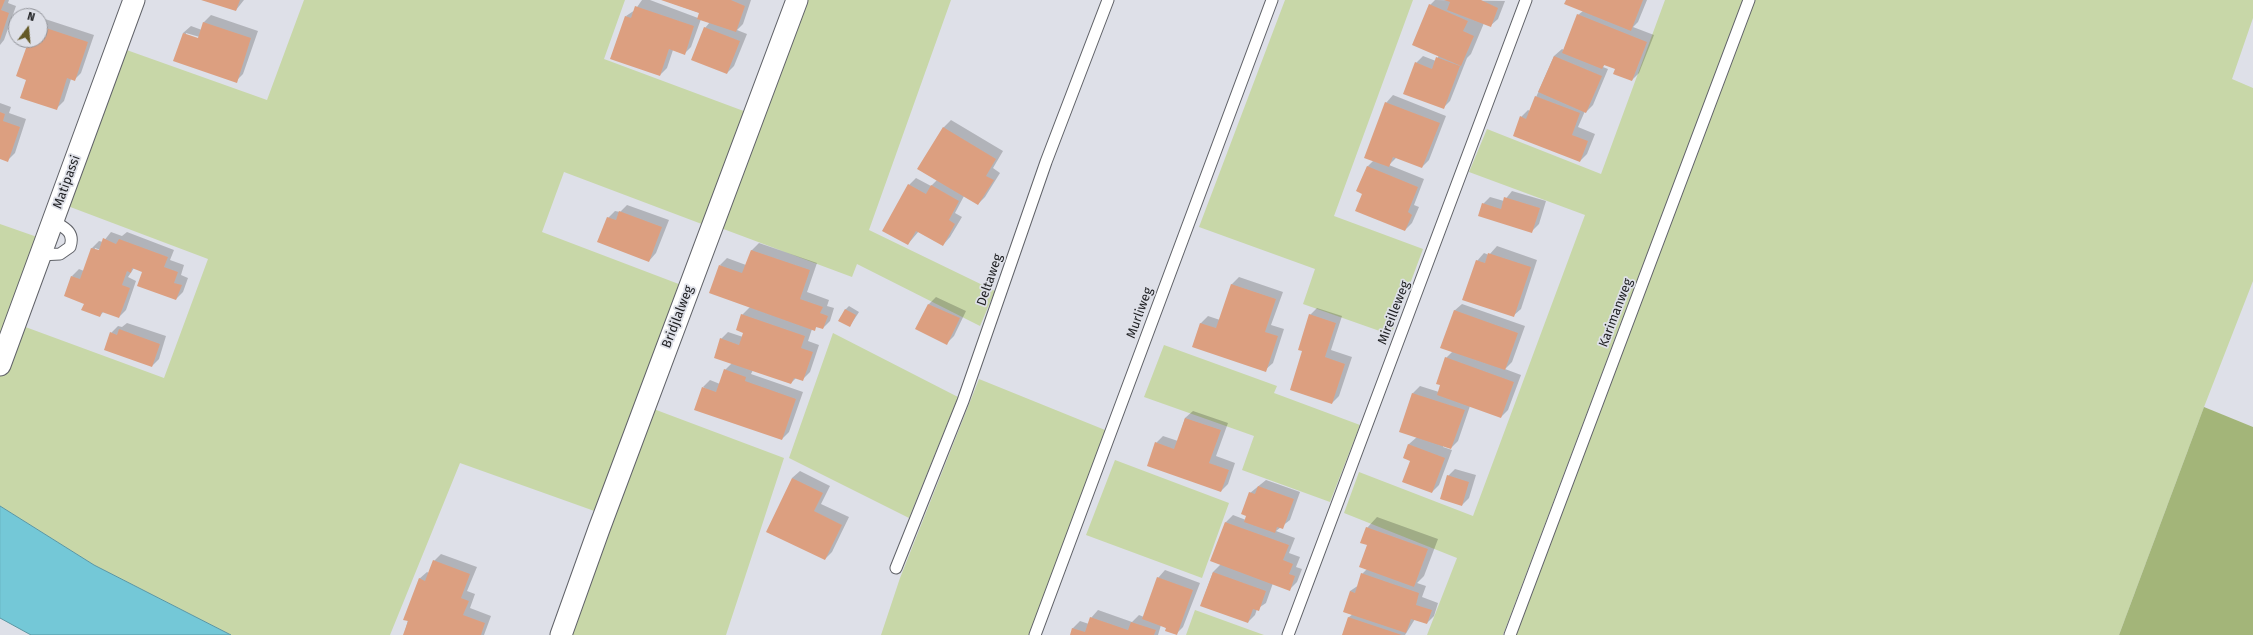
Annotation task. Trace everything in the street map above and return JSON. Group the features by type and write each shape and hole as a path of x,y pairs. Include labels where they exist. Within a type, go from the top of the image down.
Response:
{"street":[{"name":"Matipassi","path":"0,365 134,0"},
{"name":"Bridjlalweg","path":"561,635 599,529 798,0"}],"lane":[{"name":"Deltaweg","path":"896,568 963,401 1046,162 1108,0"},
{"name":"Murliweg","path":"1035,635 1272,0"},
{"name":"Mireilleweg","path":"1288,635 1526,0"},
{"name":"Karimanweg","path":"1510,635 1749,0"}],"green space":[{"path":"304,0 625,0 604,59 749,113 707,226 564,172 542,232 684,286 600,513 460,463 390,635 231,635 94,565 0,506 0,372 20,325 164,378 208,259 65,205 121,48 267,100"},
{"path":"804,0 951,0 869,230 995,291 980,326 857,264 852,277 718,227"},
{"path":"1285,0 1413,0 1334,216 1423,249 1391,335 1303,304 1315,269 1199,227"},
{"path":"1665,0 1743,0 1503,635 1427,635 1457,558 1344,513 1359,472 1473,516 1585,215 1469,172 1487,129 1601,174"},
{"path":"1754,0 2253,0 2253,18 2232,79 2253,88 2253,281 2204,407 2119,635 1515,635"},
{"path":"0,224 40,238 0,344"},
{"path":"833,333 958,397 909,518 789,458"},
{"path":"1164,345 1277,386 1274,393 1360,425 1330,502 1242,470 1254,436 1144,397"},
{"path":"979,379 1110,432 1033,635 881,635 900,578"},
{"path":"2204,407 2253,427 2253,635 2119,635"},
{"path":"651,408 784,458 726,635 569,635"},
{"path":"1115,460 1229,503 1202,578 1086,535"},
{"path":"1195,610 1264,635 1186,635"}],"water":[{"path":"0,506 94,565 231,635 31,635 0,618"}],"building":[{"path":"0,0 5,0 1,10 8,13 8,16 0,40"},
{"path":"201,0 240,0 236,11"},
{"path":"661,0 731,0 745,6 736,32 697,19 699,13"},
{"path":"1444,0 1481,0 1498,8 1491,27 1447,10 1450,2"},
{"path":"1566,0 1643,0 1631,31 1564,4"},
{"path":"1429,4 1468,21 1463,31 1474,36 1461,66 1412,45"},
{"path":"635,6 694,26 685,55 669,49 660,76 610,59 625,16 631,18"},
{"path":"1577,14 1647,42 1632,81 1613,74 1615,69 1604,65 1602,69 1562,53"},
{"path":"203,22 251,38 237,83 173,61 183,33 198,38"},
{"path":"704,27 740,41 727,74 691,60"},
{"path":"48,29 88,42 75,81 67,78 57,110 20,98 26,80 16,76 26,48 48,48"},
{"path":"1554,56 1602,76 1586,113 1538,92"},
{"path":"1436,57 1460,66 1444,109 1403,94 1415,62 1432,69"},
{"path":"1535,96 1580,113 1572,135 1588,141 1580,162 1513,136 1520,116 1526,119"},
{"path":"1385,102 1440,123 1422,168 1393,157 1389,167 1364,158"},
{"path":"0,112 5,114 3,121 20,127 8,162 0,159"},
{"path":"943,127 996,159 986,176 994,180 978,205 917,169"},
{"path":"1367,166 1418,187 1408,212 1412,215 1405,231 1355,211 1362,194 1356,191"},
{"path":"908,184 926,194 931,185 959,201 949,220 955,224 943,246 916,231 908,245 882,231"},
{"path":"1504,197 1540,208 1532,233 1478,216 1482,203 1501,209"},
{"path":"619,211 662,227 649,262 597,242 607,217 616,220"},
{"path":"103,238 116,244 119,239 168,257 164,267 178,272 174,283 182,285 176,300 137,286 142,272 132,268 131,273 127,271 122,285 130,288 119,318 102,312 100,317 81,310 84,304 64,296 71,276 80,279 91,248 99,250"},
{"path":"751,250 810,270 800,299 823,307 820,313 828,316 823,329 816,327 815,331 709,293 719,265 742,273"},
{"path":"1488,253 1531,267 1514,317 1462,300 1476,260 1485,263"},
{"path":"1231,284 1276,299 1265,332 1278,336 1266,372 1192,347 1200,323 1216,328"},
{"path":"928,304 960,318 947,345 915,329"},
{"path":"845,309 856,315 850,327 838,321"},
{"path":"1454,310 1518,333 1505,370 1440,348"},
{"path":"741,314 805,336 801,348 813,352 803,381 794,378 791,384 714,358 720,338 739,345 743,333 736,330"},
{"path":"1309,314 1336,323 1325,357 1345,364 1332,404 1290,390 1302,351 1298,350"},
{"path":"119,329 160,344 152,367 104,350 110,332 117,335"},
{"path":"1445,357 1514,382 1501,418 1437,395 1440,385 1436,384"},
{"path":"724,369 746,377 745,381 796,399 782,440 694,410 702,387 716,392"},
{"path":"1412,393 1465,410 1451,449 1399,432"},
{"path":"1185,418 1221,430 1209,463 1229,470 1221,492 1147,466 1155,442 1174,449"},
{"path":"1408,444 1445,458 1432,493 1402,482 1410,461 1403,458"},
{"path":"1447,475 1469,482 1462,506 1440,499"},
{"path":"792,478 823,493 814,511 842,525 825,560 766,532"},
{"path":"1258,486 1294,499 1283,529 1277,527 1275,533 1244,522 1246,516 1241,514 1249,492 1255,494"},
{"path":"1225,522 1289,545 1283,560 1293,564 1289,574 1295,576 1290,591 1210,561"},
{"path":"1366,527 1428,549 1414,587 1359,567 1367,545 1360,543"},
{"path":"433,560 470,574 461,598 469,601 463,615 485,623 481,635 403,635 408,621 403,620 419,578 425,581"},
{"path":"1213,572 1266,591 1259,611 1253,609 1248,623 1200,606"},
{"path":"1361,573 1419,593 1416,605 1432,610 1427,624 1411,619 1406,633 1343,612 1350,591 1355,593"},
{"path":"1157,577 1193,590 1177,635 1165,631 1166,628 1142,619"},
{"path":"1090,617 1128,630 1131,622 1156,630 1154,635 1070,635 1072,628 1085,632"},
{"path":"1348,617 1402,635 1342,635"}]}
